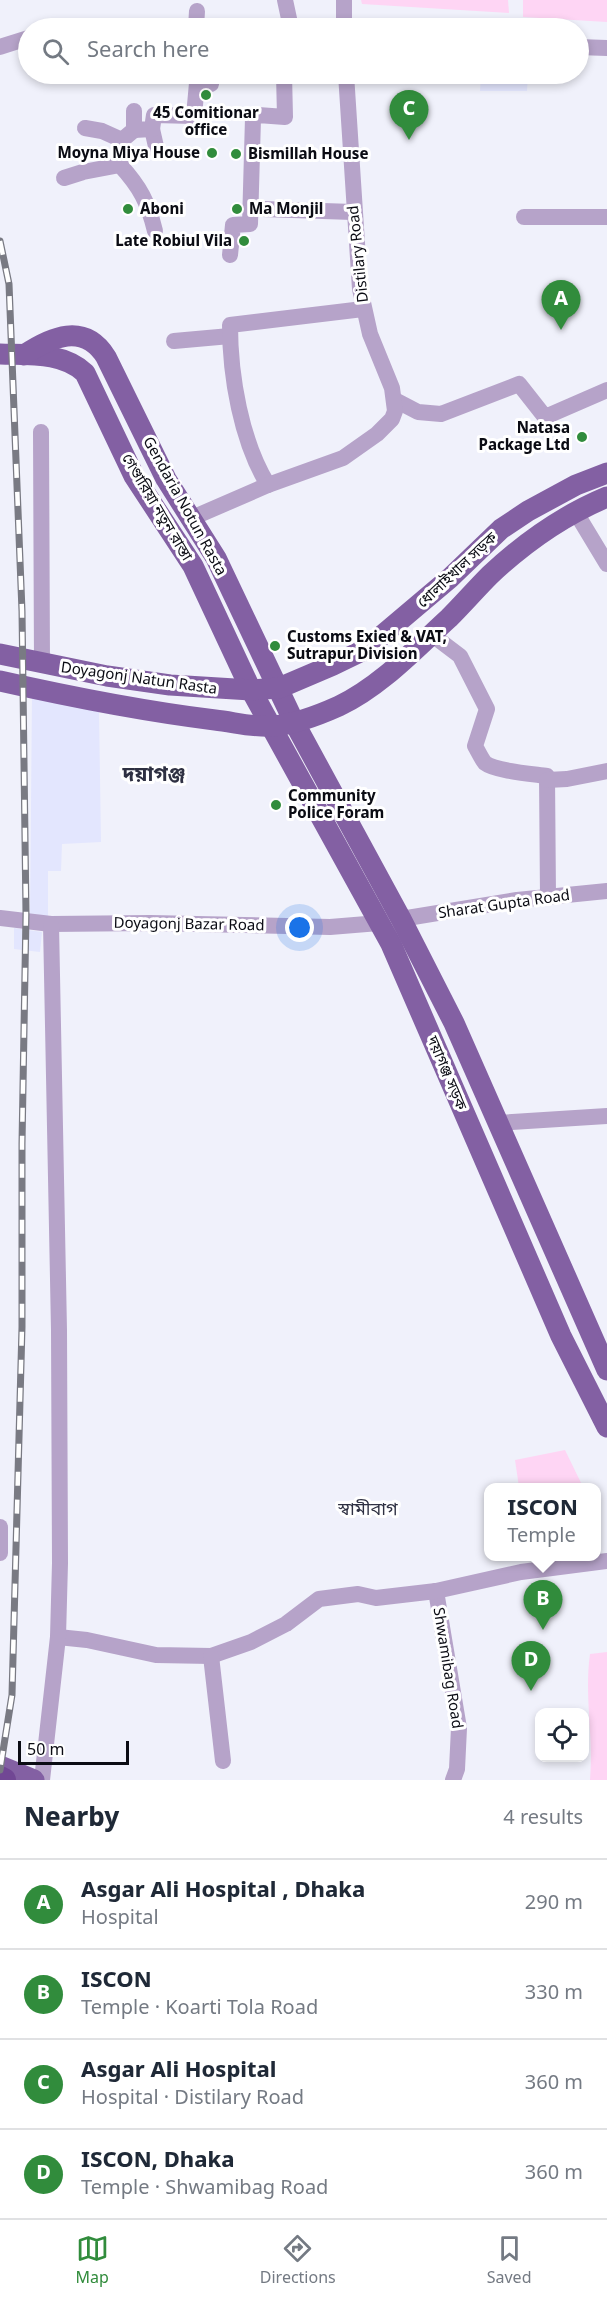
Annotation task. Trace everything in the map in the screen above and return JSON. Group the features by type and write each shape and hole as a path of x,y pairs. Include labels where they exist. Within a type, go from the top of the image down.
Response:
{"highway":[{"path":"0,1778 4,1780"}],"main road":[{"name":"Gendaria Notun Rasta","path":"24,355 40,344 60,336 78,335 97,345 106,357 166,479 192,518 223,573 294,722"},
{"name":"গেণ্ডারিয়া নতুন রাস্তা","path":"0,354 67,361 77,366 85,374 134,476 193,566 251,690 272,726"},
{"name":"ধোলাইখাল সড়ক","path":"279,688 366,649 450,578 501,528 576,485 607,473"},
{"name":"ধোলাইখাল সড়ক","path":"294,722 340,705 367,688 431,634 491,574 528,543 575,511 607,497"},
{"path":"201,583 223,573"},
{"name":"Doyagonj Natun Rasta","path":"0,654 42,664 170,685 251,690 279,688"},
{"name":"Doyagonj Natun Rasta","path":"0,681 108,704 183,716 272,726 294,722"},
{"name":"দয়াগঞ্জ সড়ক","path":"294,722 454,1023 607,1370"},
{"name":"দয়াগঞ্জ সড়ক","path":"272,726 391,944 561,1336 607,1427"},
{"path":"0,1766 34,1780"}],"street":[{"path":"285,0 289,18"},
{"path":"344,0 344,18"},
{"path":"197,11 197,18"},
{"path":"0,47 18,41"},
{"path":"589,47 607,48"},
{"path":"157,151 152,129 154,115 194,116 196,84"},
{"path":"230,255 233,225 250,224 253,117 285,117 284,84"},
{"name":"Distilary Road","path":"347,84 353,212 363,309 395,400"},
{"path":"120,165 134,111"},
{"path":"85,128 128,135 152,129"},
{"path":"64,178 120,165"},
{"path":"120,165 137,183 149,205 155,231"},
{"path":"262,209 353,212"},
{"path":"524,218 607,217"},
{"path":"268,485 258,469 244,432 230,325 363,309"},
{"path":"174,340 230,336"},
{"path":"192,518 268,485 344,458 368,442 392,419 395,400 418,412 441,414 519,384 545,417 607,390"},
{"path":"41,432 42,664"},
{"path":"575,511 607,564"},
{"path":"431,634 460,657 487,710 475,746 487,764 547,776 548,897"},
{"path":"547,780 586,776 607,771"},
{"name":"Sharat Gupta Road","path":"401,920 517,900 607,891"},
{"name":"Doyagonj Bazar Road","path":"0,918 51,924 193,923 330,927 379,923"},
{"path":"42,1780 58,1637 59,1330 51,924"},
{"path":"498,1123 607,1116"},
{"path":"0,1527 0,1553"},
{"path":"58,1637 87,1640 156,1655 211,1656 250,1642 286,1624 319,1599 358,1594 376,1598 436,1590 521,1572 607,1561"},
{"name":"Shwamibag Road","path":"436,1590 459,1728 457,1769 453,1780"},
{"path":"211,1656 223,1761"}],"shaded area":[{"path":"361,0 508,0 509,13 362,4"},
{"path":"523,0 607,0 607,22 589,21 589,18 523,17"},
{"path":"480,84 527,84 527,91 480,91"},
{"path":"32,694 99,712 101,842 62,844 61,871 48,871 48,917 30,917"},
{"path":"14,928 42,932 40,952 14,949"},
{"path":"565,1450 581,1483 518,1483 515,1460"},
{"path":"607,1652 607,1780 590,1780 588,1670 590,1654"}],"railway":[{"path":"0,241 9,284 22,611 26,914 22,1327 12,1695 0,1770"}],"place":[{"name":"45 Comitionar office","path":"206,95"},
{"name":"Asgar Ali Hospital","path":"409,140"},
{"name":"Moyna Miya House","path":"212,153"},
{"name":"Bismillah House","path":"236,154"},
{"name":"Aboni","path":"128,209"},
{"name":"Ma Monjil","path":"237,209"},
{"name":"Late Robiul Vila","path":"244,241"},
{"name":"Asgar Ali Hospital , Dhaka","path":"561,330"},
{"name":"Natasa Package Ltd","path":"582,437"},
{"name":"Customs Exied & VAT, Sutrapur Division","path":"275,646"},
{"name":"Community Police Foram","path":"276,805"},
{"name":"ISCON","path":"543,1630"},
{"name":"ISCON, Dhaka","path":"531,1691"}],"district":[{"name":"দয়াগঞ্জ","path":"154,774"},
{"name":"স্বামীবাগ","path":"368,1509"}]}
